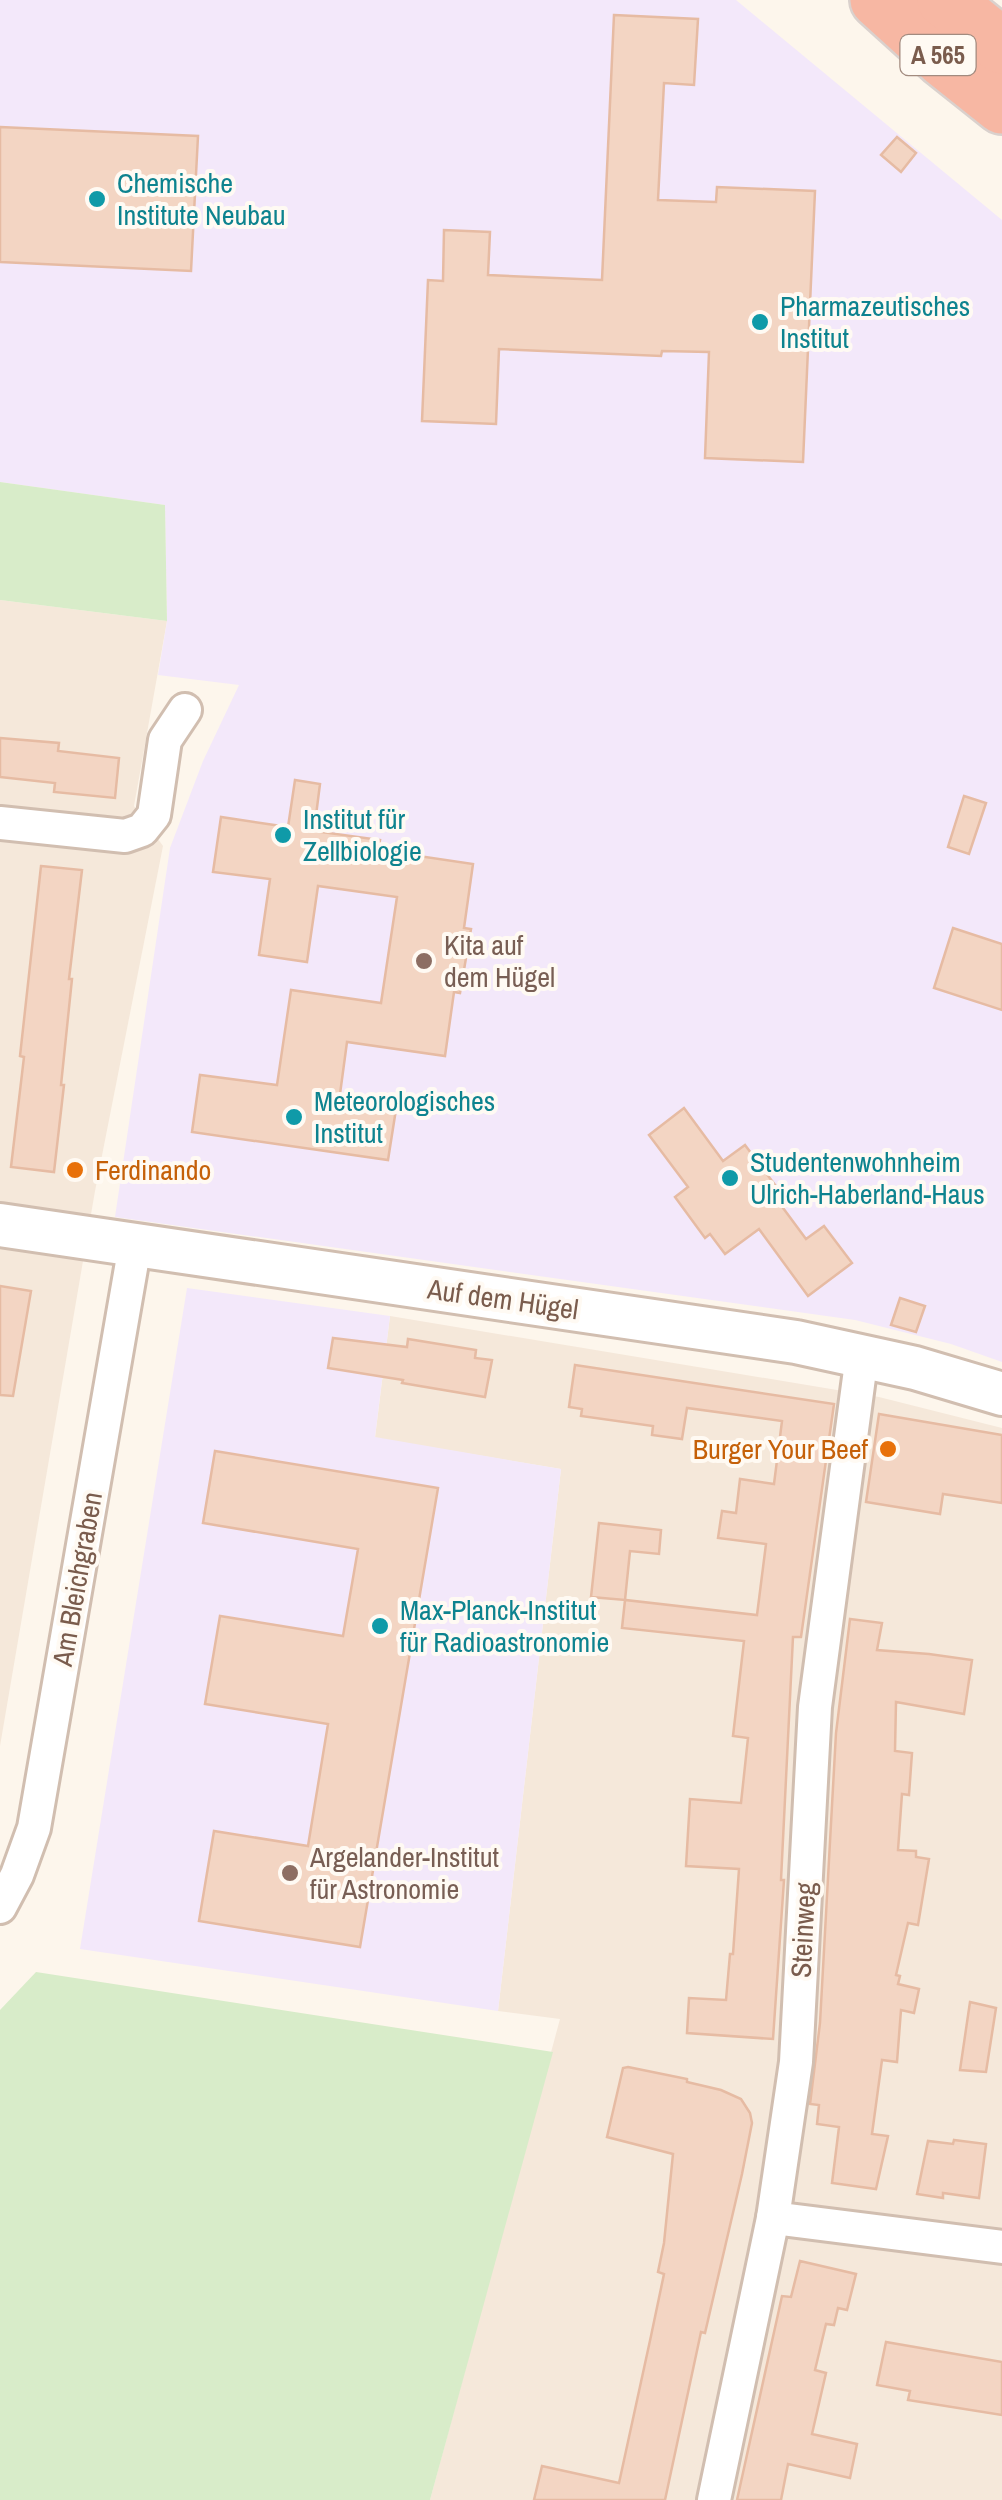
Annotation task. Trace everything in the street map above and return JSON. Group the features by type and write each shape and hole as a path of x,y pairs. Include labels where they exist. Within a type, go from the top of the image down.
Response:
{"highway":[{"name":"A 565","path":"878,0 1002,106"},
{"name":"A 565","path":"949,3 1002,46"},
{"path":"949,3 1002,35"}],"street":[{"path":"0,823 125,836 142,830 154,815 164,740 185,710"},
{"name":"Auf dem Hügel","path":"0,1225 760,1337 862,1355 1002,1394"},
{"name":"Am Bleichgraben","path":"0,1907 34,1828 135,1245"},
{"name":"Steinweg","path":"714,2500 772,2218 796,2062 815,1707 862,1355"},
{"path":"772,2218 1002,2247"}],"shaded area":[{"path":"0,0 736,0 1002,220 1002,1362 951,1344 855,1320 115,1217 170,848 203,761 239,685 158,675 167,621 165,505 0,482"},
{"path":"0,600 167,621 134,806 163,846 95,1191 0,1746"},
{"path":"187,1288 390,1316 375,1437 561,1469 498,2011 80,1949"},
{"path":"390,1316 879,1397 1002,1428 1002,2500 430,2500 560,2019 498,2011 561,1469 375,1438"}],"green space":[{"path":"0,482 165,505 167,621 0,600"},
{"path":"36,1972 553,2052 430,2500 0,2500 0,2010"}],"building":[{"path":"614,15 698,19 694,85 664,83 658,200 716,202 717,187 815,191 803,462 705,458 709,352 662,351 661,356 499,349 496,424 422,421 428,280 443,281 444,230 490,232 488,275 602,280"},
{"name":"Chemische Institute Neubau","path":"0,127 198,136 191,271 0,262"},
{"path":"897,137 916,153 901,172 881,155"},
{"path":"0,738 59,743 58,751 119,758 115,798 54,792 55,783 0,777"},
{"path":"295,780 320,784 314,831 380,840 378,850 473,864 464,928 471,929 460,993 454,992 445,1056 347,1042 340,1094 397,1103 388,1160 192,1132 200,1075 277,1085 291,990 381,1003 397,897 318,886 307,962 259,955 270,879 213,872 221,817 288,827"},
{"path":"964,796 986,803 969,854 948,847"},
{"path":"41,866 82,870 54,1172 11,1167"},
{"path":"953,928 1002,944 1002,1010 934,988"},
{"name":"Studentenwohnheim Ulrich-Haberland-Haus","path":"684,1108 723,1161 745,1145 775,1185 769,1189 806,1239 824,1226 852,1263 808,1296 759,1229 725,1254 710,1234 705,1238 675,1197 688,1187 649,1135"},
{"path":"0,1286 31,1291 13,1396 0,1395"},
{"path":"900,1298 925,1306 916,1332 891,1325"},
{"path":"333,1338 407,1347 408,1339 476,1350 475,1358 492,1360 485,1397 328,1368"},
{"path":"575,1365 834,1404 801,1637 793,1637 784,1880 773,2039 687,2033 689,1998 726,2000 733,1954 739,1869 686,1866 690,1799 741,1803 748,1738 733,1736 744,1641 622,1628 625,1600 757,1615 766,1544 718,1538 722,1511 736,1513 740,1479 774,1484 782,1421 687,1408 682,1439 652,1435 653,1426 581,1416 582,1409 569,1407"},
{"path":"879,1414 1002,1435 1002,1503 943,1494 940,1514 866,1502"},
{"name":"Max-Planck-Institut für Radioastronomie","path":"215,1451 438,1488 360,1947 199,1921 214,1831 308,1846 328,1724 205,1704 220,1616 343,1636 358,1549 203,1523"},
{"path":"599,1523 661,1530 659,1554 630,1551 625,1600 591,1597"},
{"path":"850,1619 882,1623 877,1650 972,1660 964,1714 896,1702 895,1751 912,1753 909,1795 902,1794 898,1850 916,1851 916,1857 929,1859 918,1925 908,1923 896,1975 900,1976 898,1984 919,1989 914,2013 901,2010 897,2062 882,2060 872,2134 888,2136 876,2189 832,2183 839,2127 817,2124 819,2105 810,2104 820,2023 836,1733"},
{"path":"970,2002 996,2008 986,2072 960,2070"},
{"path":"623,2068 687,2079 741,2099 752,2123 742,2174 705,2333 701,2332 665,2500 534,2500 542,2466 619,2483 651,2336 664,2274 658,2272 673,2154 607,2137"},
{"path":"954,2140 986,2144 979,2198 917,2194 928,2141 953,2144"},
{"path":"800,2261 856,2274 847,2310 838,2308 834,2325 826,2324 815,2370 826,2373 812,2434 857,2444 850,2478 788,2464 781,2500 737,2500 782,2296 791,2297"},
{"path":"886,2342 1002,2362 1002,2415 908,2400 910,2391 877,2385"}],"place":[{"name":"Chemische Institute Neubau","path":"97,199"},
{"name":"Pharmazeutisches Institut","path":"760,322"},
{"name":"Institut für Zellbiologie","path":"283,835"},
{"name":"Kita auf dem Hügel","path":"424,961"},
{"name":"Meteorologisches Institut","path":"294,1117"},
{"name":"Ferdinando","path":"75,1170"},
{"name":"Studentenwohnheim Ulrich-Haberland-Haus","path":"730,1178"},
{"name":"Burger Your Beef","path":"888,1449"},
{"name":"Max-Planck-Institut für Radioastronomie","path":"380,1626"},
{"name":"Argelander-Institut für Astronomie","path":"290,1873"}]}
